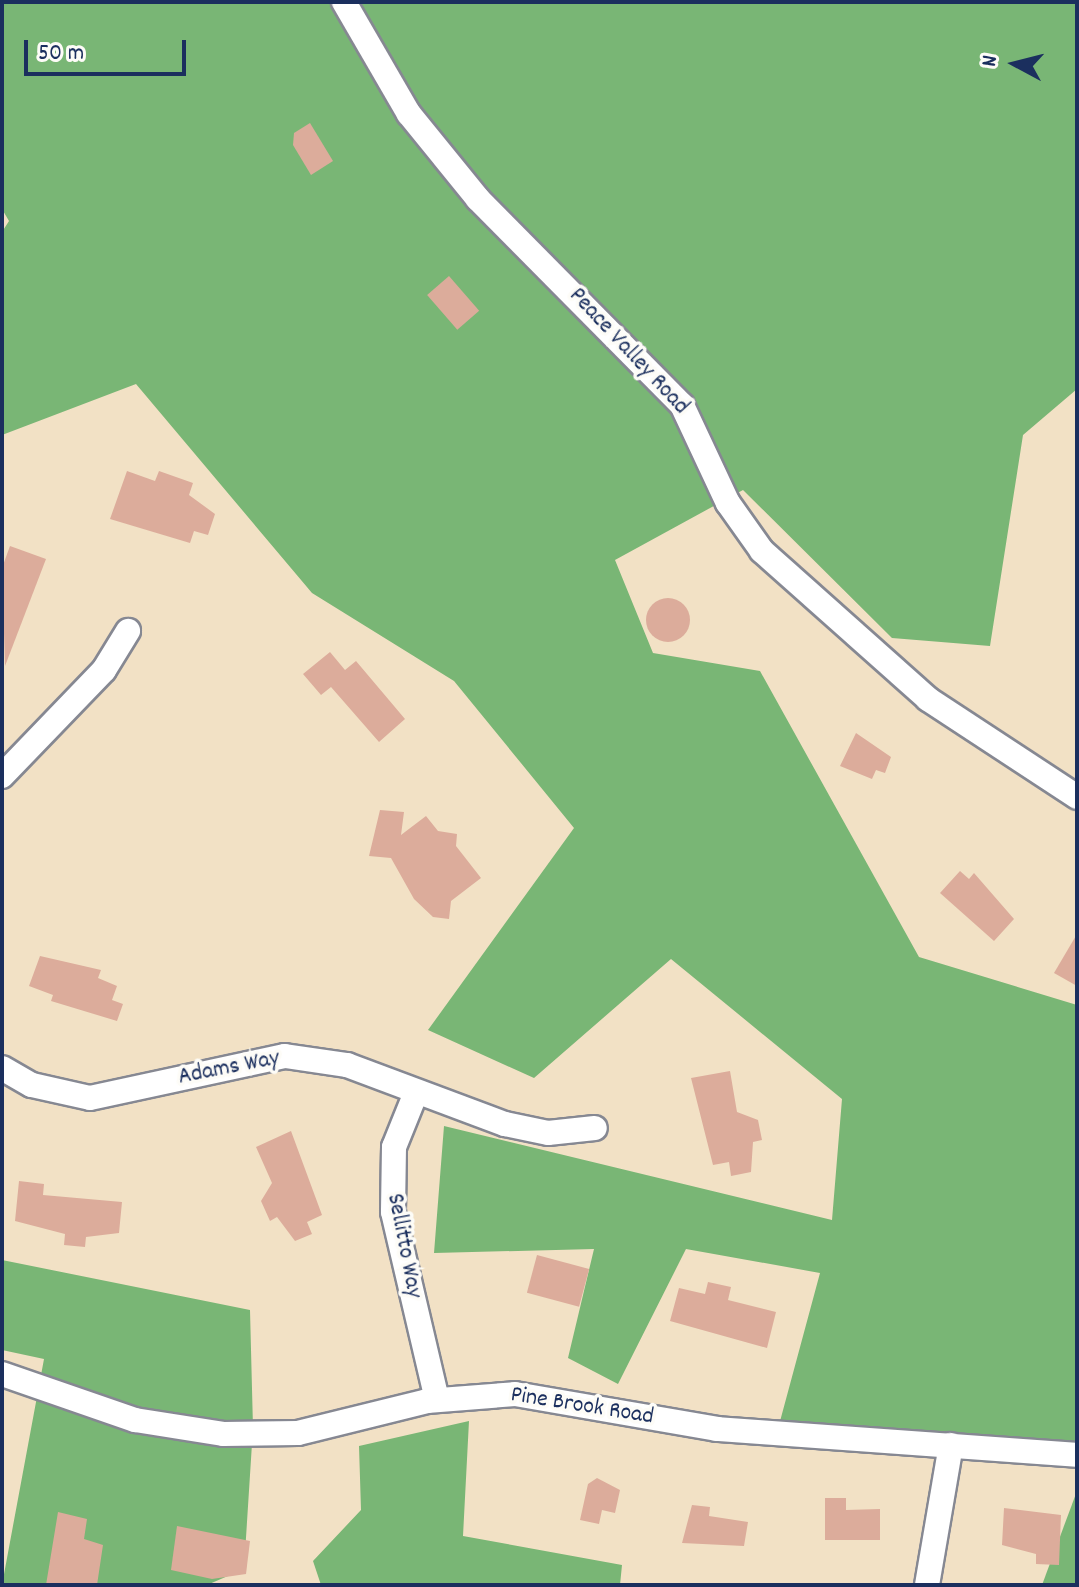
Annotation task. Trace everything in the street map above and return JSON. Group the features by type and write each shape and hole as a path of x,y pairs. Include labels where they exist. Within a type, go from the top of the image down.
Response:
{"street":[{"name":"Peace Valley Road","path":"344,2 409,114 478,199 682,405 728,503 762,551 928,699 1077,797"},
{"path":"2,776 104,670 128,631"},
{"name":"Adams Way","path":"2,1068 32,1085 90,1098 285,1056 347,1065 415,1095 548,1133 595,1128"},
{"name":"Sellitto Way","path":"415,1095 394,1147 393,1212 437,1399"},
{"name":"Pine Brook Road","path":"2,1374 135,1420 223,1434 298,1433 437,1399 515,1394 717,1429 1077,1455"},
{"path":"927,1585 951,1445"}],"green space":[{"path":"2,2 1077,2 1077,389 1023,435 990,646 892,638 743,490 615,560 653,653 760,671 919,957 1077,1005 1077,1452 779,1425 820,1273 686,1249 618,1384 568,1358 594,1249 434,1253 444,1126 832,1220 842,1099 671,959 534,1078 428,1030 574,828 454,681 312,593 136,384 2,435 2,232 9,221 2,209"},
{"path":"2,1260 250,1310 253,1428 244,1569 207,1585 2,1585 44,1359 2,1350"},
{"path":"469,1421 463,1536 622,1565 620,1585 321,1585 313,1561 361,1510 359,1446"},
{"path":"1077,1491 1077,1585 1042,1585"}],"building":[{"path":"310,123 333,161 311,175 293,145 294,133"},
{"path":"449,276 479,311 457,330 427,295"},
{"path":"127,471 155,481 159,471 193,483 189,495 215,514 208,535 194,531 190,543 110,519"},
{"path":"10,546 46,559 5,666 2,568"},
{"path":"668,598 683,605 690,620 683,635 668,642 653,635 646,620 653,605"},
{"path":"330,652 345,670 356,661 405,719 379,742 331,687 321,695 303,674"},
{"path":"856,733 891,757 885,773 876,770 872,779 840,766"},
{"path":"380,810 404,812 401,835 426,816 438,831 457,834 456,846 481,878 451,901 449,919 433,917 414,899 391,858 369,856"},
{"path":"960,871 969,879 974,873 1014,919 994,941 940,893"},
{"path":"1077,934 1077,986 1054,973"},
{"path":"40,956 101,970 98,978 117,986 112,1000 123,1004 117,1021 51,1001 53,995 29,986"},
{"path":"730,1071 737,1112 758,1120 762,1140 753,1142 751,1172 731,1176 729,1162 713,1165 691,1078"},
{"path":"291,1131 322,1215 307,1222 312,1234 295,1241 277,1217 270,1221 261,1201 272,1183 256,1147"},
{"path":"19,1181 44,1184 43,1195 122,1202 119,1233 86,1237 85,1247 64,1245 65,1234 15,1221"},
{"path":"537,1255 589,1269 579,1307 527,1293"},
{"path":"708,1282 731,1287 728,1300 776,1312 767,1348 670,1321 679,1288 705,1294"},
{"path":"597,1478 620,1490 615,1513 602,1510 599,1524 580,1520 588,1484"},
{"path":"825,1498 846,1498 846,1510 880,1509 880,1540 825,1540"},
{"path":"692,1505 710,1507 709,1516 748,1522 744,1546 682,1543"},
{"path":"1004,1508 1061,1515 1059,1565 1036,1564 1036,1554 1002,1545"},
{"path":"58,1512 87,1519 84,1539 103,1545 97,1585 46,1585"},
{"path":"177,1526 250,1541 246,1574 212,1579 171,1570"}]}
